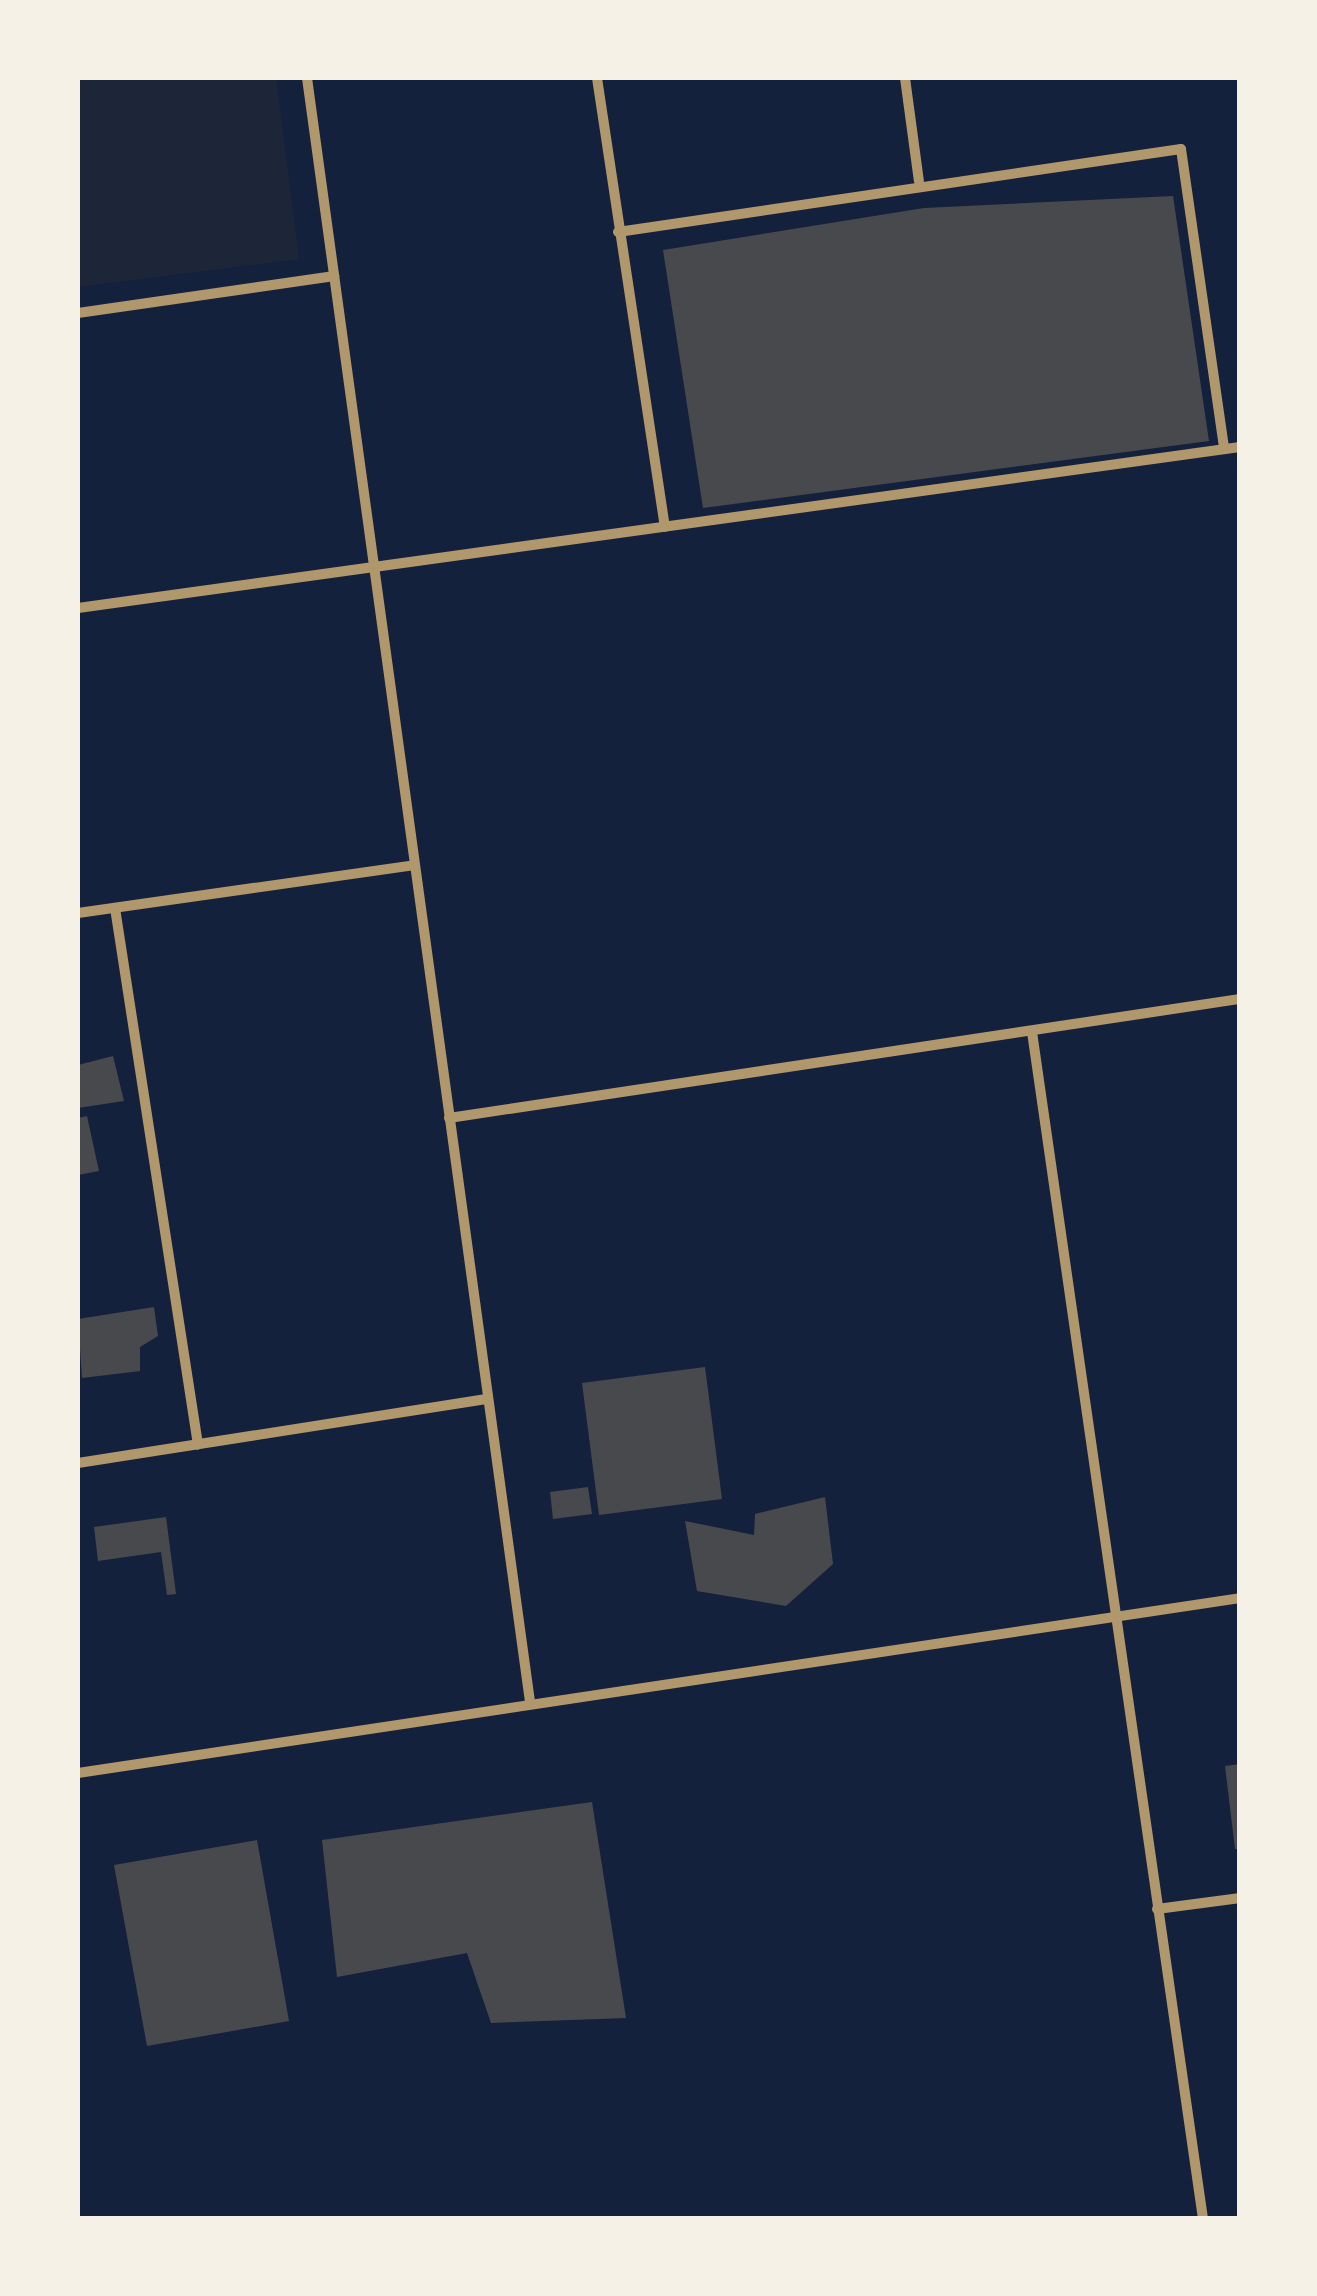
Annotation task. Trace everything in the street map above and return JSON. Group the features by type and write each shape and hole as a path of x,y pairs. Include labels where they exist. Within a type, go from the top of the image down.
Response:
{"street":[{"path":"307,78 370,572 530,1702"},
{"path":"597,78 665,527"},
{"path":"905,78 919,181"},
{"path":"618,232 919,181 1181,149 1224,449"},
{"path":"78,313 334,276"},
{"path":"78,608 370,572 1240,447"},
{"path":"78,912 414,865"},
{"path":"116,908 198,1446"},
{"path":"450,1118 1240,999"},
{"path":"1032,1032 1112,1618 1203,2218"},
{"path":"78,1463 488,1399"},
{"path":"78,1773 1240,1598"},
{"path":"1157,1909 1240,1898"}],"shaded area":[{"path":"78,78 276,78 299,259 78,287"}],"building":[{"path":"1173,196 1209,441 703,508 663,250 924,208"},
{"path":"113,1056 124,1101 78,1108 78,1065"},
{"path":"87,1116 99,1171 78,1175 78,1118"},
{"path":"154,1307 158,1336 140,1347 140,1371 82,1378 78,1319"},
{"path":"705,1367 722,1499 599,1515 582,1383"},
{"path":"588,1487 592,1514 553,1519 550,1492"},
{"path":"825,1497 833,1564 786,1606 697,1591 685,1521 754,1535 755,1514"},
{"path":"166,1517 176,1594 167,1595 161,1552 98,1561 94,1527"},
{"path":"1240,1764 1240,1849 1235,1849 1225,1766"},
{"path":"592,1802 626,2018 491,2023 467,1953 337,1977 322,1840"},
{"path":"257,1840 289,2021 147,2046 114,1865"}]}
